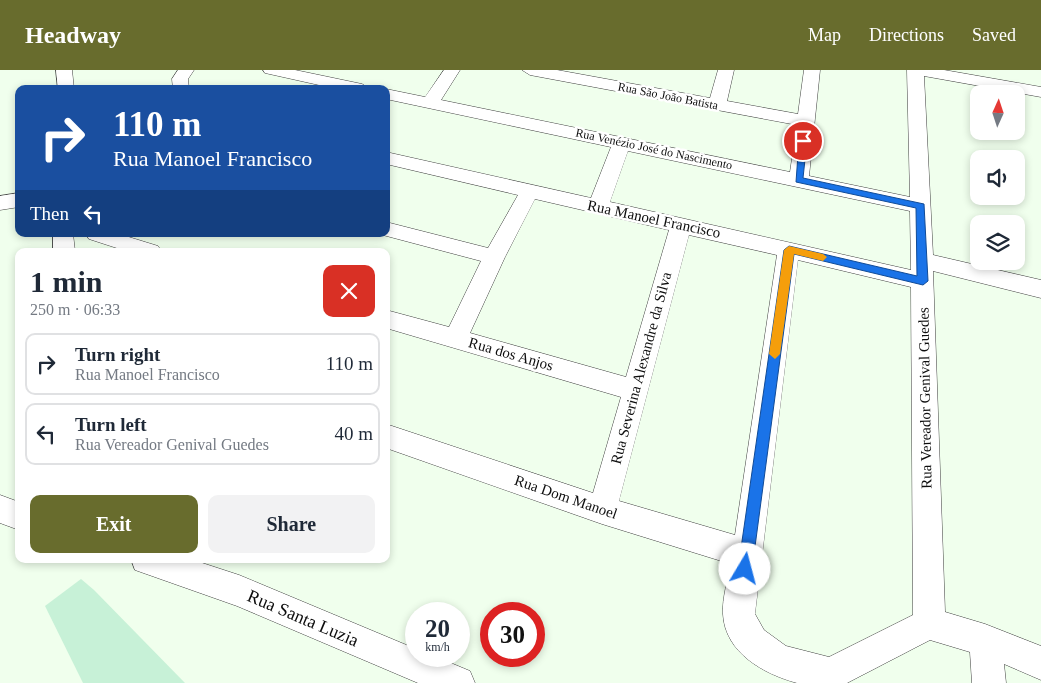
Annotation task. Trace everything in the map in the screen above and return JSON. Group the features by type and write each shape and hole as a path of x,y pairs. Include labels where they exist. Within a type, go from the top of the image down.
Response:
{"street":[{"path":"64,70 66,85"},
{"path":"181,85 180,79 186,70"},
{"path":"271,70 343,85"},
{"path":"430,103 452,70"},
{"name":"Rua São João Batista","path":"530,70 805,121"},
{"path":"717,105 726,70"},
{"path":"799,180 812,70"},
{"path":"916,70 1041,92"},
{"name":"Rua Vereador Genival Guedes","path":"916,70 921,206 929,624"},
{"name":"Rua Venézio José do Nascimento","path":"390,95 921,206"},
{"path":"598,207 622,142"},
{"name":"Rua Manoel Francisco","path":"390,159 789,250 1041,289"},
{"path":"456,338 494,257 530,192"},
{"path":"0,203 15,201"},
{"name":"Rua Severina Alexandre da Silva","path":"602,510 681,225"},
{"path":"390,230 494,257"},
{"path":"106,237 140,248"},
{"path":"789,250 739,614 745,634 756,648 776,659 821,678 929,624 985,640 1041,663"},
{"name":"Rua dos Anjos","path":"390,320 635,390"},
{"name":"Rua Dom Manoel","path":"390,437 602,510 747,554"},
{"path":"0,509 15,515"},
{"name":"Rua Santa Luzia","path":"158,563 239,591 458,683"},
{"path":"985,640 990,683"}],"green space":[{"path":"81,579 185,683 83,683 45,606"}],"slow traffic":[{"path":"775,354 789,250 823,257"}],"route":[{"path":"745,569 789,250 923,281 921,206 799,180 803,141"}]}
